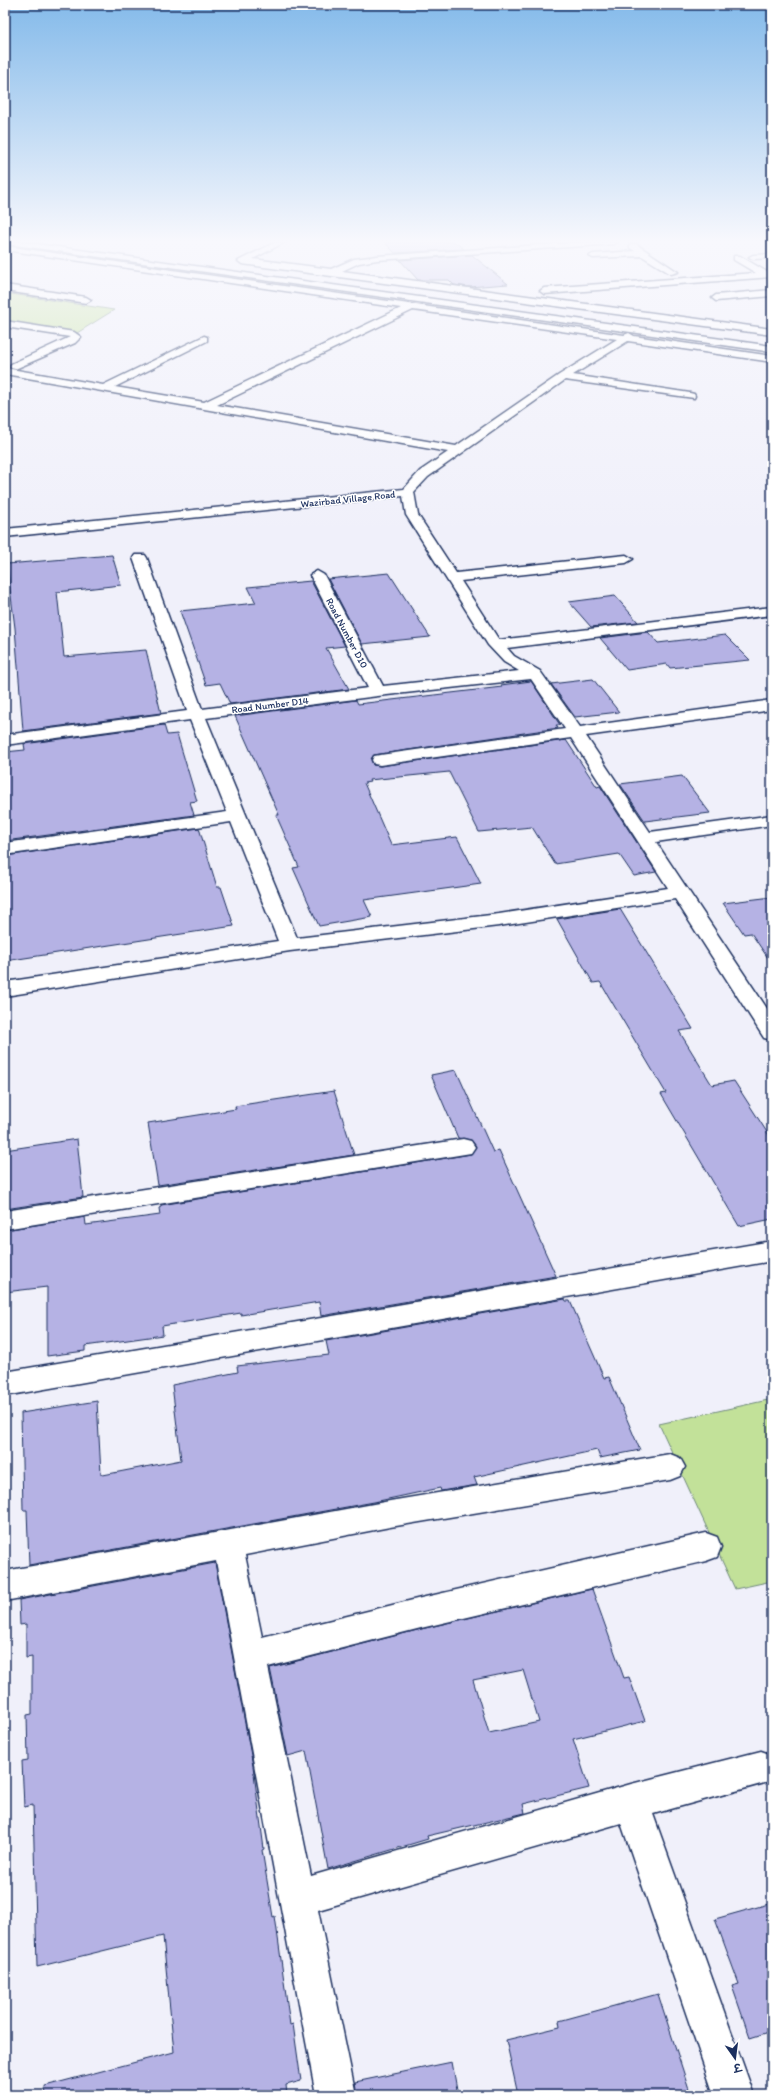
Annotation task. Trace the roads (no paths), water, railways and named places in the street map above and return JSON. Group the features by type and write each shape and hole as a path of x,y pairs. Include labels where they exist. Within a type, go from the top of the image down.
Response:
{"street":[{"path":"15,366 73,340"},
{"path":"103,389 202,340"},
{"path":"204,406 342,340"},
{"name":"Wazirbad Village Road","path":"5,533 408,492 424,474 563,377 620,340"},
{"path":"637,340 772,359"},
{"path":"710,340 772,349"},
{"path":"758,340 772,342"},
{"path":"5,372 459,450"},
{"path":"563,377 690,396"},
{"path":"408,492 412,515 431,541 451,578 495,645 509,659 534,674 576,732 772,1034"},
{"path":"140,558 196,714 236,816 290,945"},
{"path":"451,578 626,559"},
{"name":"Road Number D10","path":"317,576 378,691"},
{"path":"495,645 772,611"},
{"name":"Road Number D14","path":"5,740 378,691 534,674"},
{"path":"380,760 772,705"},
{"path":"5,849 236,816"},
{"path":"646,838 772,820"},
{"path":"5,989 290,945 499,920 681,892"},
{"path":"5,1220 463,1147"},
{"path":"5,1384 772,1250"},
{"path":"5,1586 390,1514 670,1466"},
{"path":"228,1545 336,2095"},
{"path":"250,1656 421,1613 706,1547"},
{"path":"297,1898 631,1802 761,1768"},
{"path":"631,1802 734,2095"}]}
